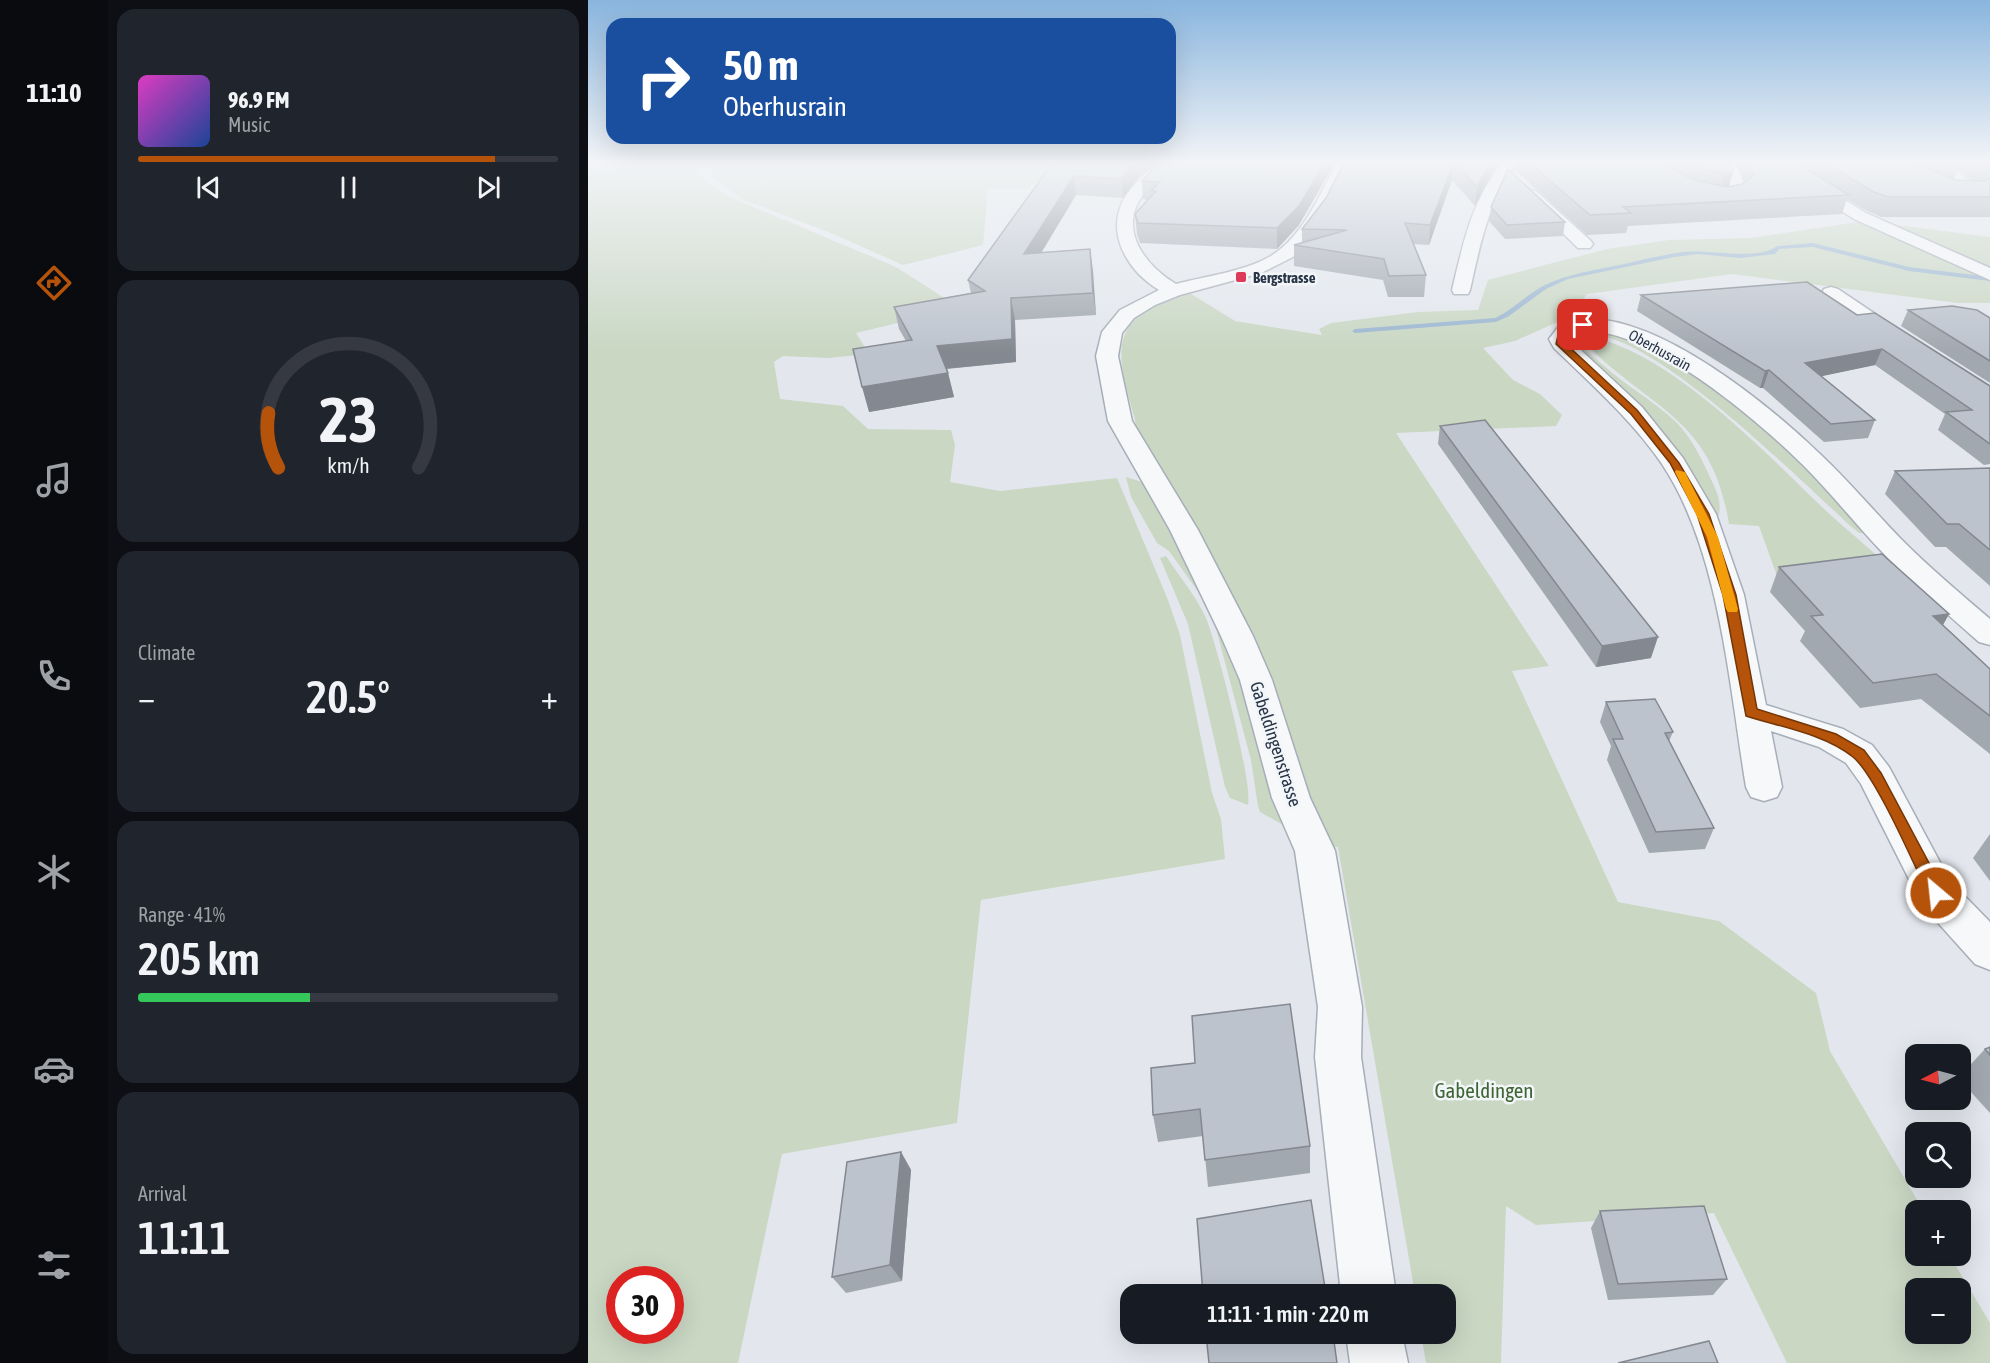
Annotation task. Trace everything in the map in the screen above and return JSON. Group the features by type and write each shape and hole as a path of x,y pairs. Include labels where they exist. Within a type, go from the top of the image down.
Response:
{"street":[{"path":"1125,225 1124,235 1142,268 1173,290 1274,261 1299,241 1308,225"},
{"path":"1461,290 1478,225"},
{"path":"1564,225 1584,244"},
{"path":"1877,225 1990,275"},
{"name":"Gabeldingenstrasse","path":"1173,290 1136,309 1115,328 1107,345 1112,383 1120,421 1147,471 1184,530 1237,636 1256,680 1291,798 1315,851 1322,882 1340,1007 1338,1057 1368,1284"},
{"path":"1831,293 1920,350"},
{"name":"Oberhusrain","path":"1764,787 1730,595 1703,514 1674,463 1634,412 1561,344 1559,339 1566,330 1594,325 1623,330 1659,347 1712,380 1775,428 1810,459 1907,561 1990,634"},
{"path":"1751,712 1831,738 1859,754 1876,777 1936,893 1990,951"},
{"path":"1376,1344 1379,1363"}],"green space":[{"path":"588,225 795,225 896,267 960,308 856,333 869,354 828,358 783,356 774,362 780,399 843,406 868,429 951,430 955,445 950,482 1000,491 1117,478 1168,600 1180,635 1212,793 1221,819 1225,859 981,900 957,1123 782,1154 738,1363 588,1363"},
{"path":"809,225 985,225 983,245 903,265"},
{"name":"Gabeldingen","path":"1841,225 1893,225 1990,237 1990,303 1958,303 1732,274 1587,294 1571,316 1515,341 1483,348 1513,380 1540,394 1562,415 1556,426 1396,433 1549,666 1512,671 1618,902 1719,921 1816,993 1830,1051 1905,1179 1905,1188 1910,1188 1917,1200 1905,1200 1905,1266 1956,1266 1963,1278 1905,1278 1905,1344 1971,1344 1971,1291 1990,1323 1990,1363 1787,1363 1714,1213 1536,1225 1506,1206 1501,1363 1426,1363 1423,1344 1456,1344 1456,1284 1413,1284 1338,847 1328,847 1133,431 1135,420 1125,385 1122,347 1126,333 1134,321 1146,311 1188,292 1235,321 1322,335 1319,329 1331,323 1418,312 1478,310 1488,280 1607,249 1669,240 1751,238"},
{"path":"1598,331 1638,344 1675,363 1711,386 1778,442 1866,533 1859,533 1853,528 1763,445 1680,377 1641,352 1607,337 1581,338 1583,345 1593,356 1667,414 1687,435 1700,455 1716,492 1720,507 1718,517 1690,469 1657,426 1579,348 1576,343 1579,335"},
{"path":"1596,338 1626,348 1686,385 1773,459 1886,564 1781,587 1759,526 1729,524 1721,488 1709,460 1694,438 1676,419 1610,367 1586,344 1586,341"},
{"path":"1126,477 1148,484 1252,693 1285,826 1260,812 1251,760 1214,621 1202,597 1169,551 1157,543 1131,497"},
{"path":"1166,556 1197,602 1211,633 1240,743 1248,805 1230,798 1225,787 1188,624 1160,558"}],"building":[{"path":"1008,225 1043,225 1024,254 1090,249 1093,293 1011,298 1012,339 937,346 948,373 862,387 853,349 912,340 894,307 985,291 968,280"},
{"path":"1183,225 1280,225 1277,228"},
{"path":"1305,225 1406,225 1426,275 1389,276 1384,259 1294,245 1347,230 1302,229"},
{"path":"1807,282 1857,315 1875,313 1990,386 1990,444 1946,412 1972,410 1882,349 1805,363 1875,420 1831,424 1769,370 1765,371 1641,295"},
{"path":"1952,306 1977,310 1990,318 1990,361 1908,310"},
{"path":"1485,420 1658,637 1602,646 1440,426"},
{"path":"1990,468 1990,550 1959,524 1947,524 1895,471"},
{"path":"1882,554 1949,614 1933,616 1990,669 1990,716 1936,674 1873,683 1811,616 1823,615 1779,567"},
{"path":"1655,699 1673,732 1665,733 1714,828 1656,832 1613,739 1623,739 1606,702"},
{"path":"1290,1004 1310,1146 1205,1160 1200,1109 1153,1115 1151,1068 1195,1063 1192,1016"},
{"path":"901,1152 890,1265 832,1277 847,1162"},
{"path":"1311,1200 1324,1284 1202,1284 1197,1219"},
{"path":"1704,1206 1727,1279 1618,1284 1600,1211"},
{"path":"1709,1341 1718,1363 1618,1363"},
{"path":"1207,1344 1334,1344 1337,1363 1209,1363"}],"waterway":[{"path":"1355,331 1496,320 1507,315 1544,288 1566,278 1698,252 1740,256 1775,252 1777,248 1813,245 1909,269 1990,279"}],"slow traffic":[{"path":"1680,472 1703,514 1712,537 1730,595 1732,609"}],"place":[{"name":"Bergstrasse","path":"1241,277"}],"route":[{"path":"1583,325 1562,333 1559,339 1561,344 1571,356 1614,391 1656,438 1686,481 1703,514 1730,595 1751,712 1831,738 1859,754 1876,777 1936,893"}]}
